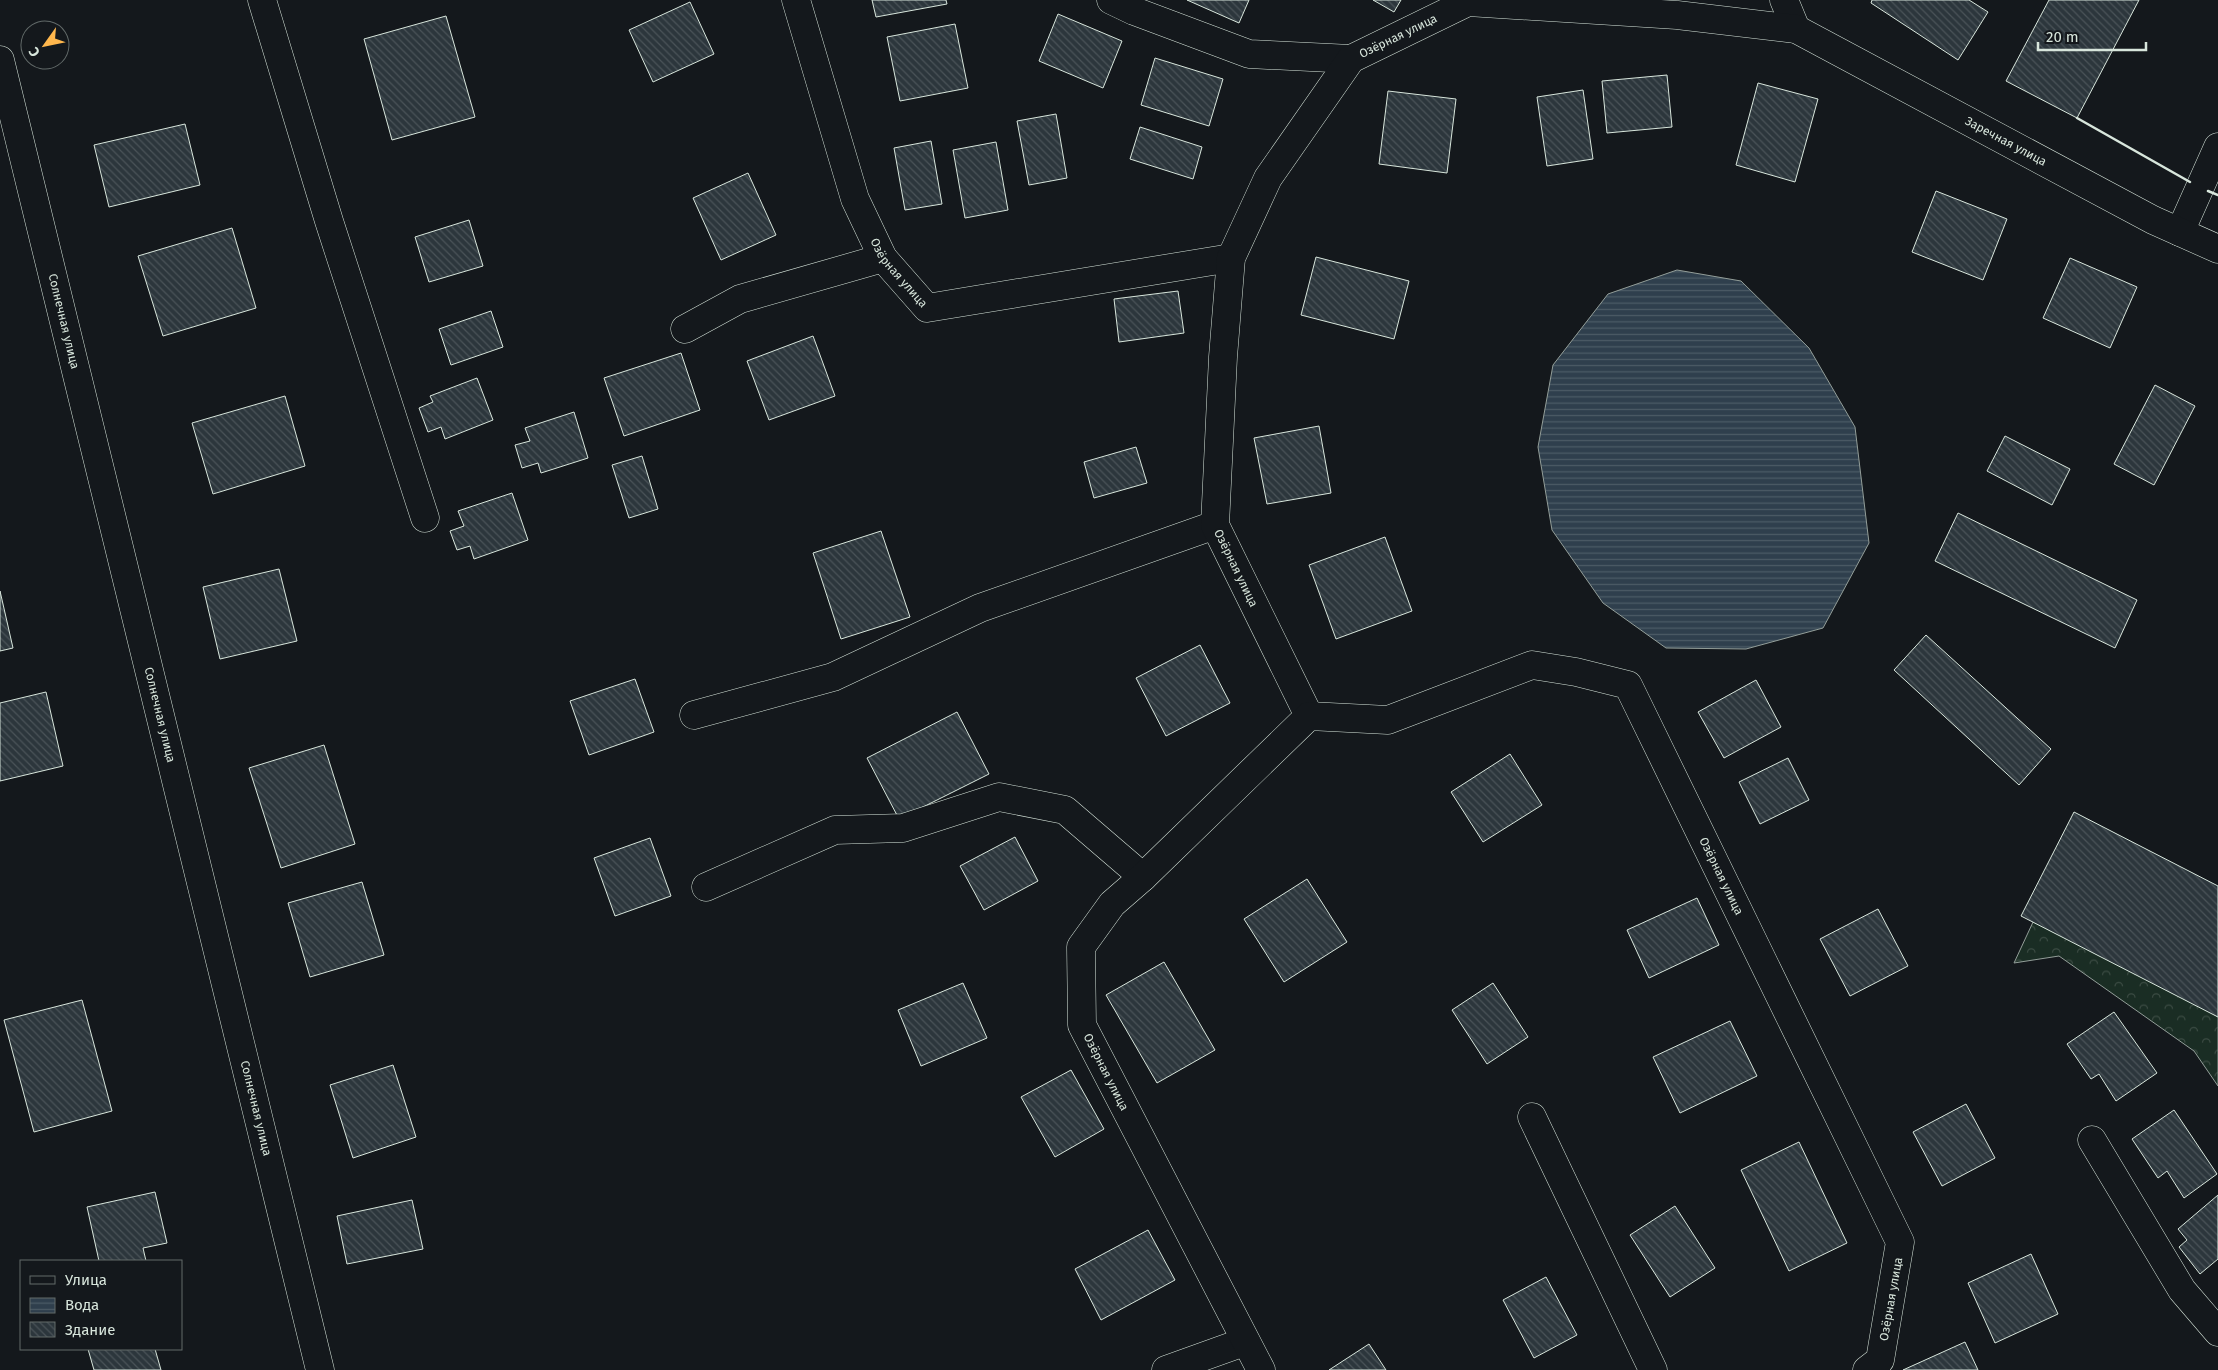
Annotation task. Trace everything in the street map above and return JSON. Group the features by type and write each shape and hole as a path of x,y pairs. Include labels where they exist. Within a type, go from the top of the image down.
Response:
{"street":[{"path":"262,0 329,221 425,518"},
{"name":"Озёрная улица","path":"796,0 855,199 883,258 927,308 1231,258"},
{"path":"1111,0 1134,11 1250,54 1351,59"},
{"path":"1634,0 1677,15"},
{"path":"1784,0 1796,29"},
{"name":"Озёрная улица","path":"1309,716 1215,525 1223,358 1231,258 1268,178 1351,59 1468,2 1677,15 1796,29"},
{"name":"Заречная улица","path":"1796,29 2153,220 2218,249"},
{"name":"Солнечная улица","path":"0,60 320,1370"},
{"path":"2180,232 2218,147"},
{"path":"685,329 740,299 883,258"},
{"path":"694,716 833,678 980,608 1215,525"},
{"name":"Озёрная улица","path":"1260,1370 1082,1025 1081,947 1112,904 1143,877 1309,716 1388,720 1532,665 1576,672 1628,685 1900,1242 1880,1360 1867,1370"},
{"path":"706,887 835,830 903,828 999,797 1065,810 1143,877"},
{"path":"1532,1118 1653,1370"},
{"path":"2092,1140 2182,1290 2218,1332"},
{"path":"1166,1370 1244,1342"}],"green space":[{"path":"2040,907 2218,1017 2218,1086 2194,1051 2059,956 2014,963"}],"water":[{"path":"1677,270 1741,281 1809,348 1855,427 1869,543 1823,628 1746,649 1666,648 1603,603 1552,530 1538,447 1553,365 1608,294"}],"building":[{"path":"872,0 946,0 947,4 876,17"},
{"path":"1187,0 1249,0 1239,23"},
{"path":"1373,0 1401,0 1394,12"},
{"path":"1872,0 1969,0 1988,12 1958,60 1871,3"},
{"path":"2049,0 2139,0 2077,118 2006,81"},
{"path":"690,2 714,54 653,82 629,30"},
{"path":"1058,14 1122,41 1103,88 1039,61"},
{"path":"446,16 475,117 392,140 364,39"},
{"path":"955,24 968,88 900,101 887,37"},
{"path":"1155,58 1223,79 1209,126 1141,105"},
{"path":"1667,75 1672,127 1607,133 1602,81"},
{"path":"1758,83 1818,99 1795,182 1736,165"},
{"path":"1583,90 1593,159 1547,166 1537,97"},
{"path":"1388,91 1456,99 1447,173 1379,164"},
{"path":"1056,114 1067,178 1029,185 1017,121"},
{"path":"185,124 200,185 109,207 94,145"},
{"path":"1140,127 1202,147 1193,179 1130,159"},
{"path":"931,141 942,204 905,210 894,148"},
{"path":"996,142 1008,210 965,218 953,150"},
{"path":"748,173 776,235 721,260 693,198"},
{"path":"1936,191 2007,219 1983,280 1912,252"},
{"path":"469,220 483,266 429,282 415,237"},
{"path":"232,228 256,308 163,336 138,256"},
{"path":"1316,257 1409,281 1394,339 1301,315"},
{"path":"2070,258 2137,287 2110,348 2043,318"},
{"path":"1178,291 1184,333 1119,342 1114,299"},
{"path":"491,311 503,347 451,365 439,329"},
{"path":"813,336 835,396 769,420 747,361"},
{"path":"681,353 700,410 624,436 604,378"},
{"path":"477,378 493,420 445,439 441,427 428,432 419,408 433,402 430,396"},
{"path":"2155,385 2195,406 2154,485 2114,464"},
{"path":"285,396 305,466 213,494 192,423"},
{"path":"574,412 588,458 541,473 538,463 522,468 515,445 530,441 525,428"},
{"path":"1319,426 1331,493 1267,504 1254,438"},
{"path":"2005,436 2070,469 2052,505 1987,471"},
{"path":"1136,447 1147,483 1094,498 1084,462"},
{"path":"642,456 658,509 629,518 612,465"},
{"path":"512,493 528,540 474,559 470,546 457,550 450,531 464,526 458,511"},
{"path":"1958,513 2137,600 2115,648 1935,561"},
{"path":"881,531 910,617 841,639 813,553"},
{"path":"1385,537 1412,611 1336,639 1309,565"},
{"path":"279,569 297,641 220,659 203,587"},
{"path":"0,591 13,648 0,651"},
{"path":"1926,635 2051,749 2019,785 1894,670"},
{"path":"1200,645 1230,703 1166,736 1136,678"},
{"path":"635,679 654,732 589,755 570,701"},
{"path":"1756,680 1781,727 1724,758 1698,712"},
{"path":"46,692 63,766 0,781 0,703"},
{"path":"957,712 989,774 899,819 867,758"},
{"path":"324,745 355,844 281,868 249,768"},
{"path":"1510,754 1542,805 1483,842 1451,792"},
{"path":"1788,758 1809,800 1760,824 1739,782"},
{"path":"2074,812 2218,886 2218,1017 2021,916"},
{"path":"1015,837 1038,881 984,910 960,866"},
{"path":"650,838 671,896 615,916 594,858"},
{"path":"1307,879 1347,942 1284,982 1244,919"},
{"path":"362,882 384,955 310,977 288,903"},
{"path":"1697,898 1719,945 1649,978 1627,930"},
{"path":"1878,909 1908,966 1850,996 1820,939"},
{"path":"1164,962 1215,1050 1157,1083 1106,995"},
{"path":"963,983 987,1038 921,1066 898,1010"},
{"path":"1493,983 1528,1037 1487,1064 1452,1010"},
{"path":"82,1000 112,1111 34,1132 4,1020"},
{"path":"2114,1012 2157,1073 2116,1101 2099,1074 2091,1079 2067,1044"},
{"path":"1730,1021 1757,1076 1680,1113 1653,1057"},
{"path":"393,1065 416,1137 353,1158 330,1085"},
{"path":"1071,1070 1104,1129 1055,1157 1021,1097"},
{"path":"1966,1104 1995,1158 1942,1186 1913,1132"},
{"path":"2174,1110 2217,1174 2184,1198 2167,1171 2158,1178 2132,1139"},
{"path":"1799,1142 1847,1243 1789,1271 1741,1170"},
{"path":"155,1192 167,1243 143,1248 146,1260 99,1260 87,1207"},
{"path":"2218,1195 2218,1259 2200,1274 2179,1247 2187,1240 2178,1229"},
{"path":"412,1200 423,1249 347,1264 337,1216"},
{"path":"1675,1206 1715,1268 1670,1297 1630,1235"},
{"path":"1148,1230 1175,1280 1101,1320 1075,1269"},
{"path":"2031,1254 2058,1314 1995,1343 1968,1283"},
{"path":"1546,1277 1577,1335 1534,1358 1503,1300"},
{"path":"1965,1342 1978,1370 1903,1370"},
{"path":"1369,1344 1386,1370 1329,1370"},
{"path":"88,1350 155,1350 161,1370 94,1370"}],"wall":[{"path":"2077,118 2190,182"},
{"path":"2208,191 2218,195"}]}
